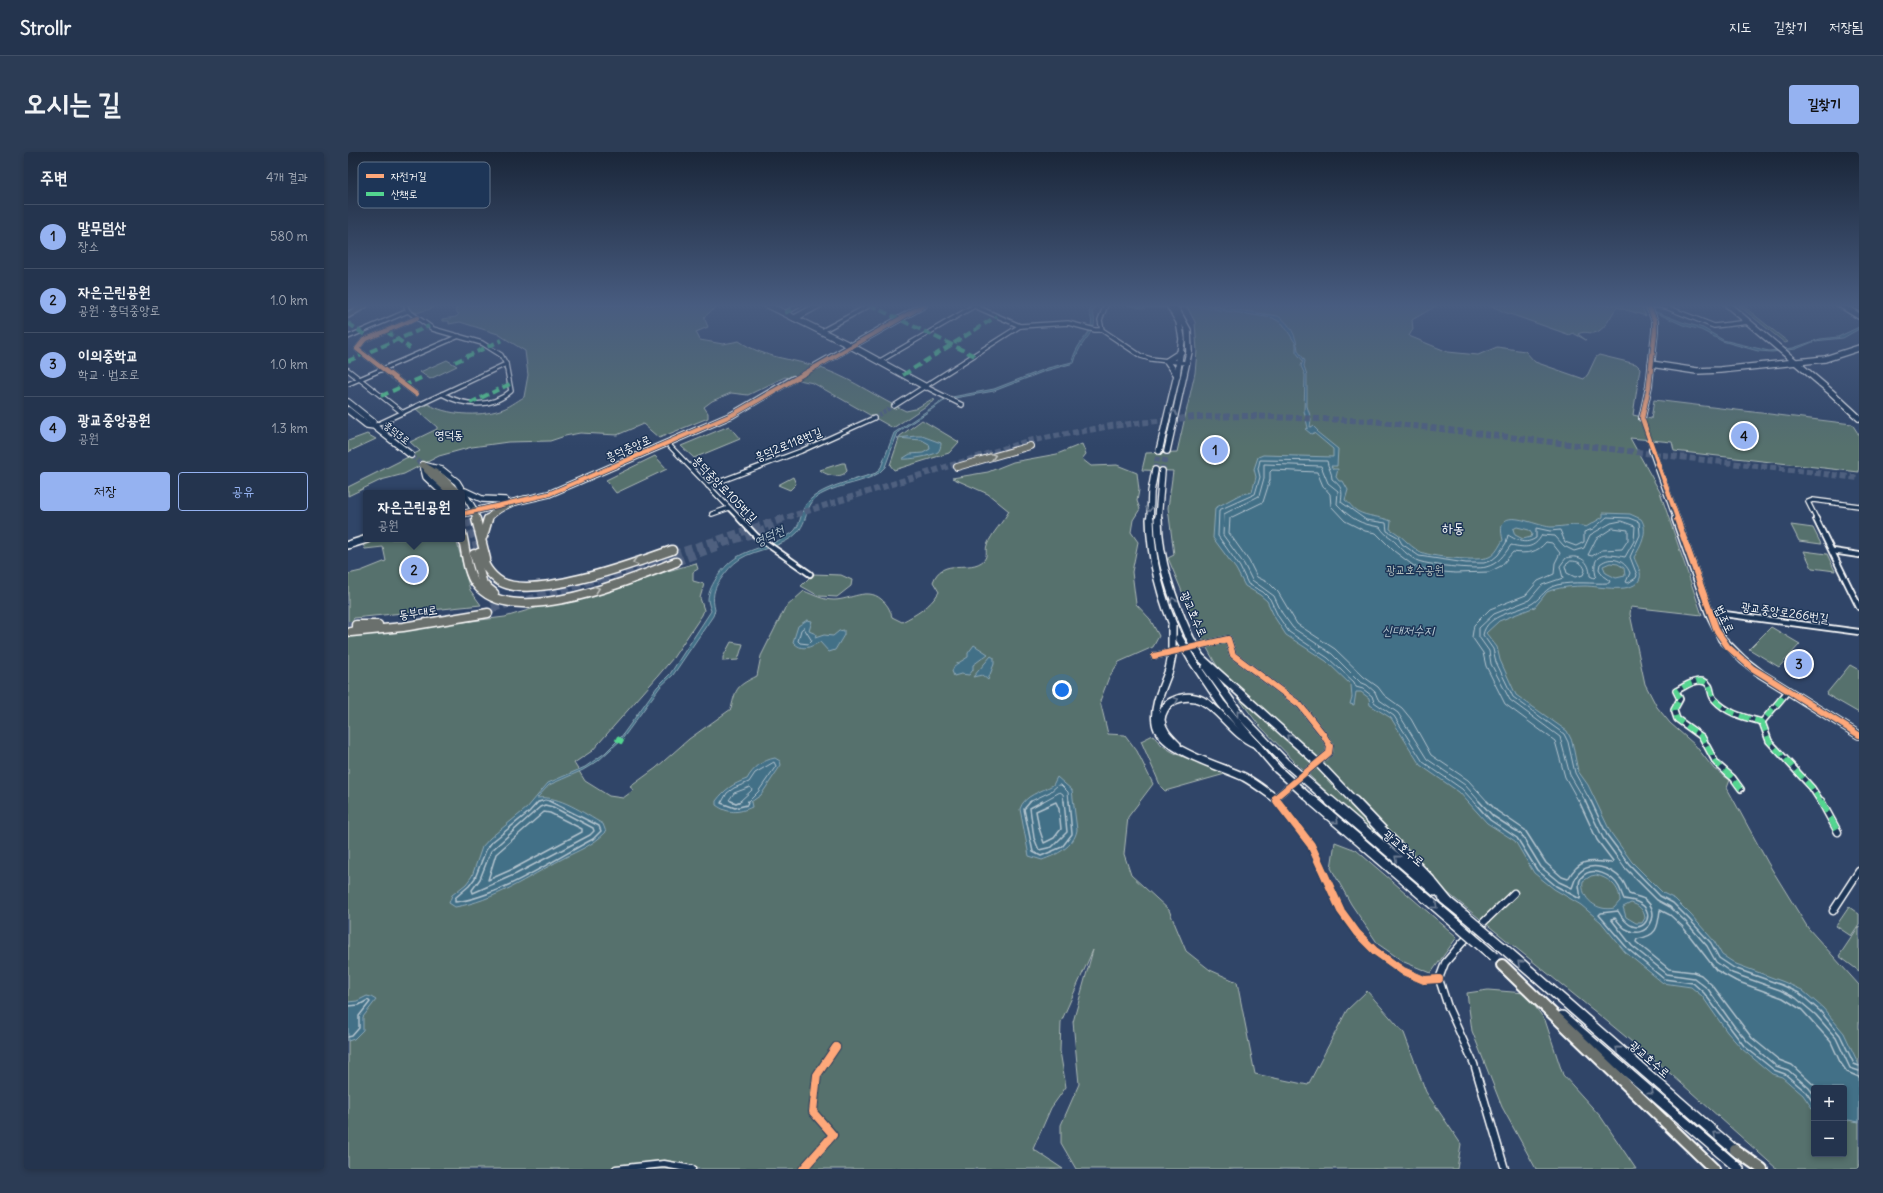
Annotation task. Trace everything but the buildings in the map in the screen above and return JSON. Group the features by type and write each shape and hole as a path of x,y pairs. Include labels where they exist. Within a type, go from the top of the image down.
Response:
{"highway":[{"path":"957,467 1030,446"},
{"path":"423,465 437,472 459,490"},
{"path":"423,465 448,490"},
{"path":"525,500 494,512 483,526 478,552 487,571 503,583 540,588 572,582 672,550"},
{"path":"474,510 483,584 496,594 518,601 560,600"},
{"path":"463,542 472,577 476,584 487,595 511,603 529,604 560,600 676,562"},
{"name":"동부대로","path":"351,632 403,627 490,611 421,621 356,625"},
{"path":"1498,961 1714,1169"},
{"path":"1735,1150 1762,1169"}],"main road":[{"path":"816,366 840,352"},
{"path":"863,352 926,387"},
{"path":"1177,375 1167,361 1180,352"},
{"path":"1159,451 1181,352"},
{"path":"1167,451 1189,352"},
{"path":"1642,418 1652,352"},
{"path":"1785,352 1859,418"},
{"path":"1651,364 1697,371 1720,370 1830,358 1846,352"},
{"name":"흥덕중앙로","path":"465,513 549,494 732,415 793,379"},
{"name":"흥덕3로","path":"348,402 373,422 373,425 411,455"},
{"name":"흥덕3로","path":"348,410 367,425 373,425"},
{"name":"법조로","path":"1652,450 1709,612 1717,631 1728,647 1752,668 1859,735"},
{"path":"423,465 426,477 440,490"},
{"name":"광교호수로","path":"1740,1169 1307,796 1277,769 1232,719 1209,688 1179,638 1172,625 1158,585 1151,551 1150,502 1159,471 1157,536 1162,567 1173,602 1200,657 1219,687 1242,717 1285,762 1316,790 1502,947 1756,1169"},
{"path":"465,492 482,499 525,500"},
{"path":"465,498 474,510"},
{"path":"348,545 363,540"},
{"path":"1172,625 1172,655 1169,670 1155,712 1156,725 1160,735 1172,746 1246,778 1275,798"},
{"path":"1200,657 1318,763 1430,880 1448,902"},
{"path":"1184,751 1166,734 1160,722 1161,715 1169,703 1184,697 1194,697 1208,703 1244,738 1254,743"}],"street":[{"path":"361,352 416,394"},
{"path":"348,384 420,352"},
{"path":"442,394 454,400 472,403 495,401 506,397 511,391 506,364 504,358 496,352"},
{"path":"880,362 896,352"},
{"path":"894,406 979,352"},
{"path":"1136,352 1141,356 1186,363"},
{"path":"373,425 403,413 506,364"},
{"path":"348,370 403,413"},
{"path":"926,387 962,405"},
{"name":"흥덕2로118번길","path":"708,486 801,451 874,418"},
{"name":"흥덕중앙로105번길","path":"667,443 762,541 810,574"},
{"path":"1859,506 1813,500 1808,502 1859,607"},
{"path":"712,514 729,508"},
{"path":"1833,551 1859,555"},
{"path":"1851,592 1859,593"},
{"name":"광교중앙로266번길","path":"1709,612 1859,632"},
{"path":"1154,656 1228,638 1233,655 1300,705 1323,734 1330,746 1329,753 1275,798 1312,845 1341,911 1357,932 1375,951 1403,971 1424,980 1439,979"},
{"path":"1741,789 1734,778 1716,763 1702,737 1677,719 1674,710 1680,699 1676,691 1697,682 1705,682 1710,686 1713,699 1730,713 1762,722"},
{"path":"1762,722 1788,691"},
{"path":"1762,722 1769,741 1812,788 1827,810 1838,832"},
{"path":"1833,911 1859,871"},
{"path":"1504,1169 1498,1142 1474,1064 1448,1007 1439,979 1445,963 1462,943 1514,893"},
{"path":"803,1169 833,1135 813,1112 817,1074 836,1047"},
{"path":"616,1169 648,1165 680,1166 692,1169"}],"green space":[{"path":"525,352 762,352 815,366 836,374 906,411 915,409 932,399 935,400 893,428 813,383 785,377 748,395 731,393 712,401 704,407 708,413 708,418 659,438 643,424 617,435 580,433 550,441 508,442 472,447 439,456 404,474 381,480 348,496 348,487 420,451 410,442 437,429 437,427 416,409 428,404 435,408 453,413 482,414 503,409 524,397 528,375"},
{"name":"광교호수공원","path":"1197,352 1453,352 1478,355 1484,352 1526,352 1535,362 1584,379 1596,357 1599,355 1636,364 1640,368 1633,415 1651,419 1654,400 1852,424 1859,435 1859,472 1674,451 1672,442 1630,438 1660,492 1702,615 1631,607 1630,614 1645,684 1657,707 1670,723 1695,745 1714,769 1730,780 1727,788 1768,863 1808,928 1859,985 1859,1169 1777,1169 1672,1075 1351,815 1296,763 1258,724 1234,692 1214,661 1200,635 1168,558 1174,555 1168,508 1173,471 1142,470 1146,453 1177,452 1195,373"},
{"path":"447,360 457,366 430,379 420,372"},
{"path":"922,420 959,442 949,453 894,470 890,465 900,436"},
{"path":"729,426 740,439 694,458 681,446"},
{"path":"367,434 376,439 348,452 348,441"},
{"path":"1082,444 1086,454 1082,459 1091,466 1117,465 1137,473 1139,490 1137,501 1140,509 1133,520 1131,532 1138,542 1132,572 1136,604 1150,619 1159,636 1153,647 1119,662 1109,677 1100,701 1108,734 1125,735 1137,751 1153,784 1128,817 1124,854 1131,875 1169,910 1186,951 1210,970 1237,982 1255,1074 1308,1085 1347,1010 1367,991 1404,1033 1426,1092 1461,1144 1457,1169 1076,1169 1061,1143 1061,1125 1079,1084 1073,1022 1093,950 1061,1022 1060,1051 1066,1087 1051,1108 1033,1149 1063,1169 348,1169 348,636 505,617 542,606 567,603 637,580 696,563 698,569 693,572 693,581 704,584 700,598 704,610 702,615 673,658 657,677 592,751 574,763 585,781 609,796 623,798 634,790 630,787 656,768 689,739 731,709 734,696 738,688 745,682 757,676 761,656 785,608 804,591 830,600 870,594 881,599 887,605 892,617 902,622 923,610 932,602 939,592 933,582 937,574 949,567 971,566 984,560 986,556 986,547 989,541 1009,511 988,494 952,478 988,472 1013,462 1057,454"},
{"path":"655,456 667,469 616,493 606,480"},
{"path":"845,463 847,471 838,476 826,474 820,470"},
{"path":"793,477 796,484 790,490 778,485"},
{"path":"1791,525 1813,528 1821,544 1799,541"},
{"path":"370,542 457,542 470,590 481,605 354,618 348,627 348,574 361,571 386,561 383,547 365,549 363,544"},
{"path":"1804,551 1827,554 1835,571 1812,568"},
{"path":"813,574 841,575 852,580 851,586 837,597 819,596 801,586"},
{"path":"1771,627 1800,644 1779,667 1749,649"},
{"path":"731,642 743,644 738,660 723,661 723,657"},
{"path":"1850,665 1859,670 1859,713 1826,694"},
{"path":"1153,735 1160,743 1177,754 1225,774 1165,791 1161,787 1141,741"},
{"path":"1335,842 1356,850 1457,937 1431,973 1404,962 1378,944 1351,904 1331,868"},
{"path":"1849,907 1859,914 1859,924 1851,936 1836,926"},
{"path":"1859,926 1859,971 1839,956"},
{"path":"1488,990 1525,993 1545,1020 1563,1075 1601,1117 1636,1169 1536,1169 1502,1107 1472,1031 1467,993"}],"water":[{"path":"1078,352 1074,363 1045,371 994,391 944,401 898,432 885,467 879,473 824,493 810,505 802,526 792,537 778,545 747,555 734,563 716,586 714,594 715,610 713,616 673,675 660,687 623,738 598,761 583,770 549,785 537,798 554,799 563,802 603,824 606,832 596,841 497,894 483,900 455,907 449,903 452,895 466,884 472,876 482,847 490,838 527,808 548,783 585,767 605,753 621,737 657,687 670,674 711,611 708,600 711,588 722,570 727,565 737,557 779,540 792,533 799,523 805,506 810,499 818,494 837,485 876,473 881,467 894,433 943,400 994,389 1048,368 1072,362 1074,354"},
{"name":"신대저수지","path":"1296,352 1300,352 1305,361 1304,366 1307,375 1307,406 1311,419 1310,427 1313,426 1318,431 1317,432 1338,449 1337,466 1331,466 1333,469 1338,469 1336,477 1339,481 1343,481 1348,490 1345,500 1355,510 1361,513 1391,521 1390,529 1419,551 1432,555 1454,558 1475,559 1489,557 1495,552 1503,540 1501,528 1504,522 1509,519 1517,519 1551,527 1573,525 1586,527 1603,517 1603,513 1630,514 1641,519 1644,533 1634,557 1640,573 1640,578 1637,583 1624,588 1581,586 1564,587 1552,590 1547,592 1535,607 1499,621 1486,633 1497,647 1500,660 1516,695 1567,731 1572,741 1578,771 1588,785 1611,833 1632,862 1663,893 1675,899 1691,915 1714,941 1722,955 1736,964 1802,990 1823,1008 1844,1033 1859,1065 1859,1122 1848,1120 1847,1122 1847,1085 1811,1085 1811,1107 1803,1095 1782,1077 1772,1074 1742,1049 1727,1032 1702,996 1691,987 1663,983 1625,952 1601,922 1581,905 1554,889 1534,873 1515,841 1487,823 1459,792 1420,765 1391,718 1370,705 1369,698 1361,692 1356,692 1354,705 1350,704 1352,697 1351,685 1326,661 1286,635 1275,618 1267,601 1245,586 1236,569 1213,538 1215,508 1239,495 1252,492 1256,477 1254,469 1258,457 1263,455 1333,457 1333,449 1314,433 1311,434 1305,429 1308,428 1304,411 1305,375 1301,366 1303,361","holes":["1517,527 1529,530 1532,534 1531,537 1523,539 1515,535 1513,529","1610,563 1618,564 1624,568 1625,576 1616,578 1606,573 1603,566","1591,876 1601,876 1613,884 1618,891 1620,901 1614,908 1608,909 1596,906 1587,899 1584,893 1583,881","1631,903 1642,910 1644,915 1645,918 1642,923 1636,923 1626,917 1623,907"]},
{"path":"922,436 941,443 939,451 926,456 902,459 910,454 923,453 930,449 929,444 922,440 897,438"},
{"path":"807,620 812,621 809,631 816,634 815,638 824,635 833,636 839,631 844,630 844,635 835,650 829,652 820,642 803,648 793,642 798,626"},
{"path":"974,645 988,654 973,665 973,670 969,675 961,674 954,676 952,671 955,665 968,657 968,653"},
{"path":"991,656 994,658 994,664 988,680 982,675 973,677"},
{"path":"775,758 780,761 781,765 761,795 751,802 752,807 734,812 725,810 716,805 716,801 726,790 747,779 752,771 762,763"},
{"path":"1057,777 1072,790 1077,830 1072,841 1064,850 1042,860 1029,856 1020,809 1025,800 1053,785"},
{"path":"367,996 376,1000 363,1017 363,1030 354,1039 348,1041 348,1002 357,1001"}],"tunnel":[{"path":"793,379 816,366"},
{"path":"874,418 894,406"},
{"path":"779,520 1028,441 1111,426 1194,417 1248,416 1372,421 1859,478"},
{"path":"1642,418 1652,450"},
{"path":"1155,470 1159,451"},
{"path":"1162,471 1167,451"},
{"path":"411,455 423,465"},
{"path":"465,511 468,520"},
{"path":"468,519 479,553"},
{"path":"650,562 782,519"},
{"path":"711,547 774,527"},
{"path":"676,562 716,547"},
{"path":"602,581 657,563"},
{"path":"492,608 535,598 606,576"},
{"path":"348,625 356,625"}],"marked path":[{"path":"348,361 368,352"},
{"path":"455,362 475,352"},
{"path":"903,375 939,352"},
{"path":"968,352 975,356"},
{"path":"381,396 423,377"},
{"path":"470,403 510,384"},
{"path":"1741,789 1733,778 1716,763 1702,737 1677,719 1674,710 1680,699 1676,691 1697,681 1705,682 1710,686 1713,699 1730,713 1762,722 1788,691"},
{"path":"1762,722 1769,741 1812,788 1827,810 1838,832"},
{"path":"616,738 623,742"}],"cycle path":[{"path":"362,352 416,394"},
{"path":"465,513 549,494 732,415 841,352"},
{"path":"1653,352 1649,386 1642,418 1717,631 1728,647 1752,668 1859,735"},
{"path":"1154,656 1228,639 1233,655 1300,705 1323,734 1330,746 1329,753 1325,758 1296,779 1275,798 1311,845 1341,911 1357,933 1375,951 1403,971 1424,980 1439,979"},
{"path":"803,1169 833,1135 813,1112 817,1075 836,1047"}],"place":[{"name":"광교중앙공원","path":"1744,436"},
{"name":"말무덤산","path":"1215,450"},
{"name":"자은근린공원","path":"414,570"},
{"name":"이의중학교","path":"1799,664"}],"district":[{"name":"영덕동","path":"449,434"},
{"name":"하동","path":"1453,528"}],"water label":[{"name":"영덕천","path":"769,536"}]}
